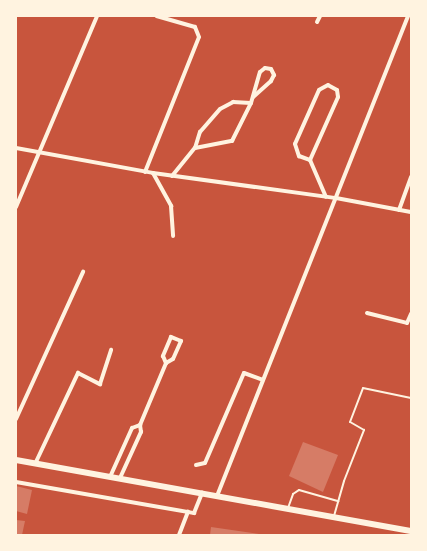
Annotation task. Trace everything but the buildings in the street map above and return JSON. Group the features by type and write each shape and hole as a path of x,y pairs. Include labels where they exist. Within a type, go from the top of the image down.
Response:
{"main road":[{"path":"16,460 411,531"}],"street":[{"path":"16,207 41,152 97,16"},
{"path":"145,172 199,37 195,27 157,16"},
{"path":"317,22 320,16"},
{"path":"217,496 408,16"},
{"path":"194,148 232,141 251,103 260,72 265,68 270,70 274,75 271,81 253,97"},
{"path":"310,160 338,97 333,86 328,85 319,90 295,144 299,156 310,160 326,197"},
{"path":"172,176 194,148 200,132 227,104 251,103"},
{"path":"16,148 145,172 336,198 411,212"},
{"path":"153,173 171,206 173,236"},
{"path":"399,210 411,177"},
{"path":"16,419 83,272"},
{"path":"366,313 407,323 411,314"},
{"path":"120,478 141,432 140,424 166,363 173,359 181,341 171,337 163,356 166,363"},
{"path":"35,464 78,373 100,384 111,350"},
{"path":"196,465 205,463 244,373 263,380"},
{"path":"110,477 132,428 140,424"},
{"path":"16,482 188,512 194,512 202,493"},
{"path":"179,535 188,512"}],"lane":[{"path":"334,516 364,430 350,422 363,388 411,398"},
{"path":"288,508 293,494 300,490 338,501"}]}
